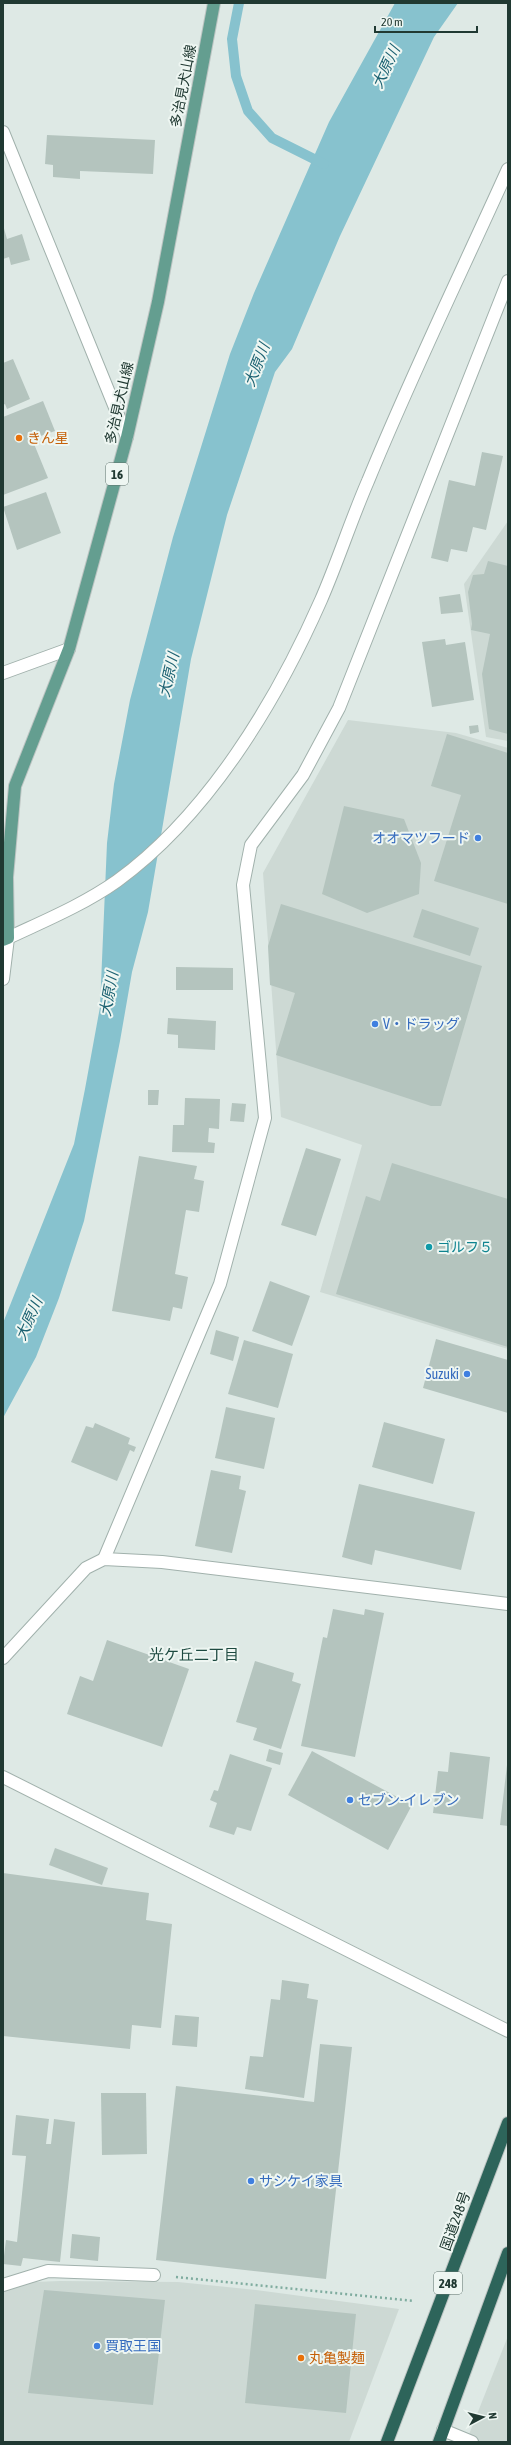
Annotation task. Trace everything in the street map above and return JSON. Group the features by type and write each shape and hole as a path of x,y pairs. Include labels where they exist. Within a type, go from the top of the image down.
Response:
{"highway":[{"name":"国道248号","path":"387,2442 441,2304 508,2123"},
{"path":"438,2442 508,2253"}],"main road":[{"name":"多治見犬山線","path":"5,939 7,877 15,786 69,649 127,437 158,302 214,3"}],"street":[{"path":"3,132 127,437"},
{"path":"3,979 5,939 78,905 117,881 164,842 229,766 274,694 321,601 368,480 508,169"},
{"path":"104,1559 220,1284 265,1118 243,885 251,845 303,775 339,708 508,281"},
{"path":"3,673 69,649"},
{"path":"3,1658 86,1568 104,1559 162,1562 508,1604"},
{"path":"3,1777 508,2030"},
{"path":"3,2285 48,2271 154,2275"},
{"path":"443,2430 472,2442"}],"path":[{"path":"154,2275 441,2304"}],"shaded area":[{"path":"508,521 508,741 486,737 464,584"},
{"path":"348,720 456,733 508,748 508,1349 320,1292 362,1145 281,1117 263,873"},
{"path":"34,2282 178,2282 256,2290 399,2309 349,2442 3,2442 3,2291"},
{"path":"508,2336 508,2442 466,2442"}],"water":[{"name":"大原川","path":"395,3 458,3 434,37 340,236 292,349 275,372 227,515 191,659 148,912 132,972 120,1041 84,1221 59,1298 36,1357 3,1418 3,1323 74,1144 85,1089 100,1007 107,843 114,784 130,700 173,537 230,354 254,293 329,122"}],"building":[{"path":"47,135 155,140 153,174 80,171 80,179 53,177 53,165 45,164"},
{"path":"3,225 7,239 22,234 30,260 11,265 9,257 3,259"},
{"path":"13,359 30,399 7,409 5,404 3,405 3,363"},
{"path":"43,401 55,431 32,439 48,478 3,495 3,417"},
{"path":"482,452 503,456 486,530 473,527 467,552 451,549 448,562 431,558 449,480 475,486"},
{"path":"46,492 61,533 17,550 3,507"},
{"path":"488,561 508,566 508,734 489,729 482,674 490,634 471,630 472,624 468,592 473,575 484,574"},
{"path":"460,594 463,612 441,614 439,597"},
{"path":"445,639 446,645 465,642 474,700 432,707 422,642"},
{"path":"478,725 479,732 470,734 469,726"},
{"name":"オオマツフード","path":"447,734 508,753 508,904 434,881 461,795 431,786"},
{"path":"344,806 404,819 421,863 419,894 367,913 322,894"},
{"name":"V・ドラッグ","path":"281,904 482,966 441,1106 431,1106 276,1055 295,993 270,985 268,946"},
{"path":"422,909 479,928 470,956 413,937"},
{"path":"176,967 233,968 233,990 176,990"},
{"path":"168,1018 216,1021 215,1050 178,1048 178,1035 167,1034"},
{"path":"148,1090 159,1090 158,1105 148,1105"},
{"path":"185,1098 220,1099 219,1129 209,1128 208,1142 215,1143 214,1153 172,1152 173,1125 184,1125"},
{"path":"232,1103 246,1104 244,1122 230,1121"},
{"path":"306,1148 341,1159 316,1236 281,1225"},
{"path":"139,1156 197,1166 194,1179 204,1181 199,1212 186,1210 175,1274 188,1277 182,1309 173,1307 170,1321 112,1311"},
{"name":"ゴルフ５","path":"392,1163 508,1199 508,1347 336,1294 366,1196 380,1201"},
{"path":"270,1281 310,1296 292,1346 252,1331"},
{"path":"216,1330 239,1337 233,1361 210,1354"},
{"name":"Suzuki","path":"436,1339 508,1360 508,1413 423,1388"},
{"path":"244,1340 293,1354 278,1408 228,1394"},
{"path":"226,1407 275,1418 264,1469 215,1458"},
{"path":"384,1422 445,1439 433,1484 372,1467"},
{"path":"95,1423 130,1438 128,1444 136,1447 134,1452 130,1450 117,1481 71,1462 86,1426 93,1428"},
{"path":"211,1470 241,1476 239,1489 246,1491 232,1553 195,1546"},
{"path":"359,1484 475,1512 461,1570 375,1550 372,1565 342,1557"},
{"path":"333,1609 364,1615 365,1609 384,1613 355,1757 301,1746 323,1637 327,1638"},
{"path":"107,1640 189,1669 162,1747 67,1714 80,1676 93,1681"},
{"path":"255,1661 294,1673 292,1681 301,1684 281,1749 253,1740 257,1728 236,1722"},
{"path":"269,1749 283,1753 280,1765 266,1761"},
{"name":"セブン-イレブン","path":"312,1751 412,1805 388,1850 288,1795"},
{"path":"450,1752 490,1757 483,1819 433,1813 438,1771 448,1772"},
{"path":"230,1754 272,1768 251,1831 237,1827 234,1835 209,1827 217,1803 210,1800 214,1790 218,1791"},
{"path":"508,1765 508,1826 500,1825"},
{"path":"55,1848 108,1868 102,1885 49,1865"},
{"path":"3,1873 149,1893 146,1920 172,1924 161,2028 132,2025 130,2049 3,2036"},
{"path":"282,1980 309,1984 307,1998 318,2000 304,2098 245,2089 250,2056 263,2057 271,1999 280,2000"},
{"path":"175,2015 199,2017 197,2047 172,2045"},
{"name":"サシケイ家具","path":"320,2044 352,2047 326,2279 156,2260 176,2086 314,2102"},
{"path":"101,2093 146,2093 147,2154 102,2155"},
{"path":"16,2115 49,2119 46,2144 51,2144 54,2119 75,2122 60,2262 23,2258 21,2266 3,2264 6,2240 17,2242 26,2156 12,2155"},
{"path":"72,2234 100,2237 98,2261 70,2258"},
{"name":"買取王国","path":"44,2290 165,2300 153,2405 28,2393"},
{"name":"丸亀製麺","path":"255,2304 356,2314 346,2413 245,2403"}],"waterway":[{"path":"239,3 232,39 236,76 248,111 272,138 324,164"}],"place":[{"name":"きん星","path":"19,438"},
{"name":"オオマツフード","path":"478,838"},
{"name":"V・ドラッグ","path":"375,1024"},
{"name":"ゴルフ５","path":"429,1247"},
{"name":"Suzuki","path":"467,1374"},
{"name":"セブン-イレブン","path":"350,1800"},
{"name":"サシケイ家具","path":"251,2181"},
{"name":"買取王国","path":"97,2346"},
{"name":"丸亀製麺","path":"301,2358"}],"district":[{"name":"光ケ丘二丁目","path":"194,1655"}]}
